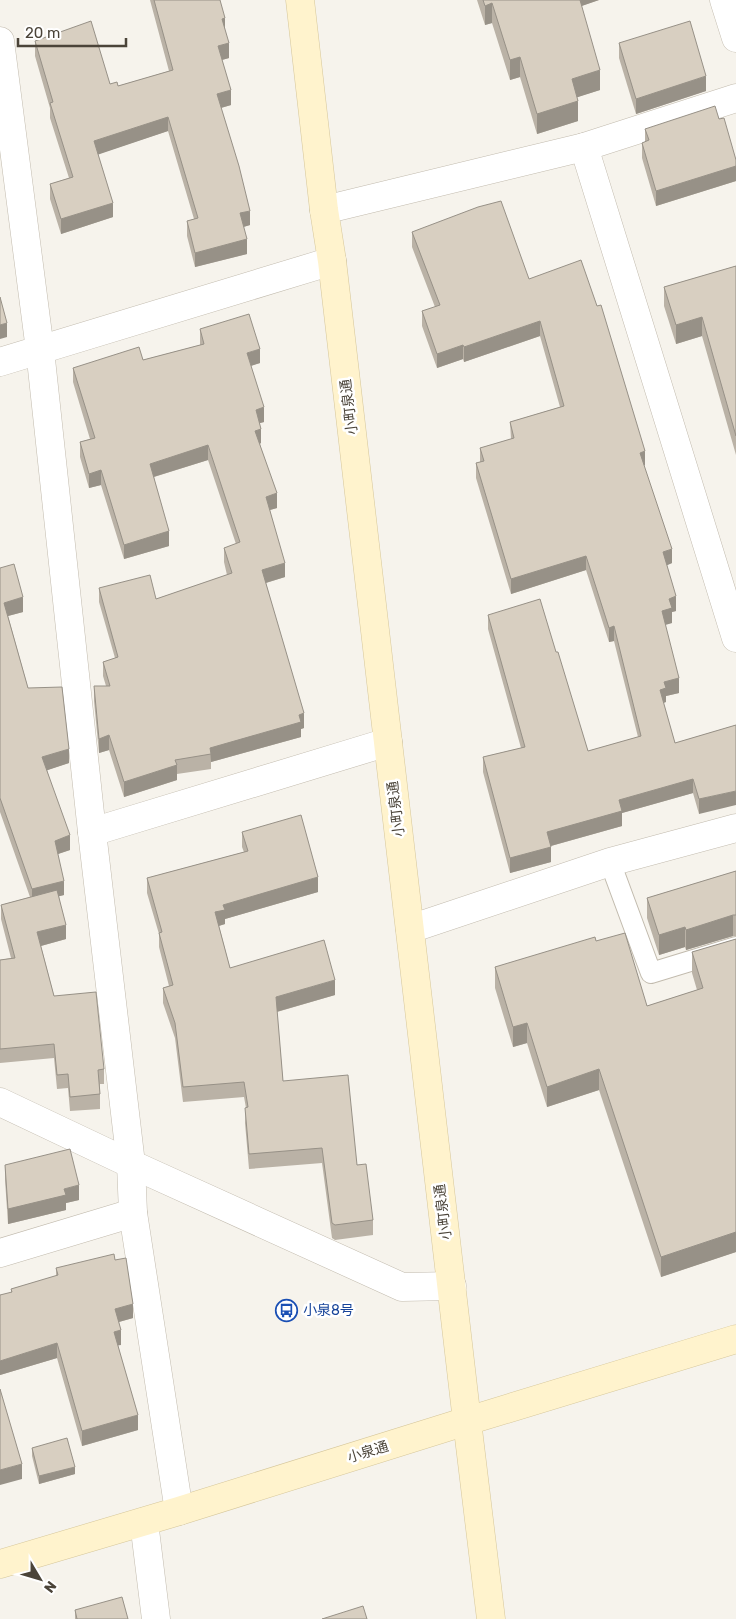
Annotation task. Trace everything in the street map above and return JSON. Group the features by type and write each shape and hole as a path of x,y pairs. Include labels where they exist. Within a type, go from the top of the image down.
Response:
{"street":[{"name":"小町泉通","path":"300,0 452,1286 466,1421 491,1619"},
{"path":"724,0 736,38"},
{"path":"0,41 40,350 92,832 131,1164 133,1213 178,1511"},
{"path":"324,210 584,147 736,98"},
{"path":"584,147 736,638"},
{"path":"0,362 332,261"},
{"path":"92,832 388,742"},
{"path":"410,929 610,862 736,828"},
{"path":"0,1102 131,1164 402,1287 452,1286"},
{"path":"0,1253 133,1213"},
{"name":"小泉通","path":"0,1564 144,1522 736,1339"},
{"path":"144,1522 156,1619"}],"lane":[{"path":"610,862 651,973 736,947"}],"building":[{"path":"154,0 220,0 225,18 222,19 229,43 218,46 231,90 217,94 239,166 250,211 240,213 247,239 195,253 187,221 198,218 168,117 94,141 113,203 61,219 50,184 73,177 50,103 53,102 35,41 91,21 110,84 117,82 118,86 173,70"},
{"path":"483,0 580,0 600,70 572,79 578,101 537,114 520,57 510,60 492,3 485,6"},
{"path":"690,21 706,76 636,99 619,43"},
{"path":"715,106 719,119 724,118 736,166 656,191 642,143 649,140 645,129"},
{"path":"501,201 529,279 581,260 597,306 601,305 645,451 640,453 672,549 663,552 676,596 669,599 672,608 662,611 679,678 664,682 666,688 660,690 675,743 736,725 736,791 699,799 693,779 619,800 622,811 547,832 551,847 510,858 483,757 525,747 488,615 540,599 588,751 641,736 614,626 609,628 586,556 511,579 476,463 484,461 480,448 514,438 510,422 564,406 540,321 464,347 463,345 437,354 422,311 440,305 412,232 478,207"},
{"path":"736,266 736,436 702,317 676,325 664,287"},
{"path":"0,297 7,323 0,325"},
{"path":"249,314 260,349 247,353 264,407 256,410 261,429 255,431 277,493 266,497 285,563 262,570 304,713 299,715 301,722 210,748 211,754 175,760 177,765 124,782 109,735 99,739 94,686 110,686 103,662 118,657 99,588 150,575 156,599 232,573 224,548 240,542 208,445 150,464 169,531 124,545 101,470 89,474 80,442 95,438 73,368 139,347 143,360 204,344 200,329"},
{"path":"14,564 23,597 4,603 28,688 62,687 69,749 42,757 70,835 55,841 64,881 32,889 0,798 0,568"},
{"path":"301,815 318,877 223,905 225,910 215,912 230,968 324,940 335,980 276,997 283,1081 348,1075 357,1165 366,1164 373,1220 335,1225 332,1223 322,1148 249,1154 245,1108 248,1107 244,1082 183,1087 175,1023 163,988 173,985 159,933 162,932 147,878 248,851 242,832"},
{"path":"736,871 736,915 686,930 685,927 659,935 647,898"},
{"path":"57,890 66,925 37,932 54,996 96,992 104,1069 98,1070 100,1094 70,1097 68,1074 57,1075 54,1044 0,1049 0,960 15,958 1,905"},
{"path":"625,933 647,1006 703,988 692,952 736,939 736,1232 661,1257 599,1069 547,1087 527,1023 513,1027 495,967 595,937 596,941"},
{"path":"70,1149 79,1185 64,1189 66,1195 8,1209 5,1165"},
{"path":"114,1254 115,1260 126,1258 133,1304 115,1309 121,1330 114,1332 138,1415 82,1431 57,1343 0,1361 0,1295 12,1292 11,1289 58,1275 56,1268"},
{"path":"0,1389 22,1464 0,1470"},
{"path":"67,1438 75,1467 39,1476 32,1448"},
{"path":"122,1597 128,1619 77,1619 75,1610"},
{"path":"363,1606 367,1619 322,1619"}],"place":[{"name":"小泉8号","path":"287,1310"}]}
